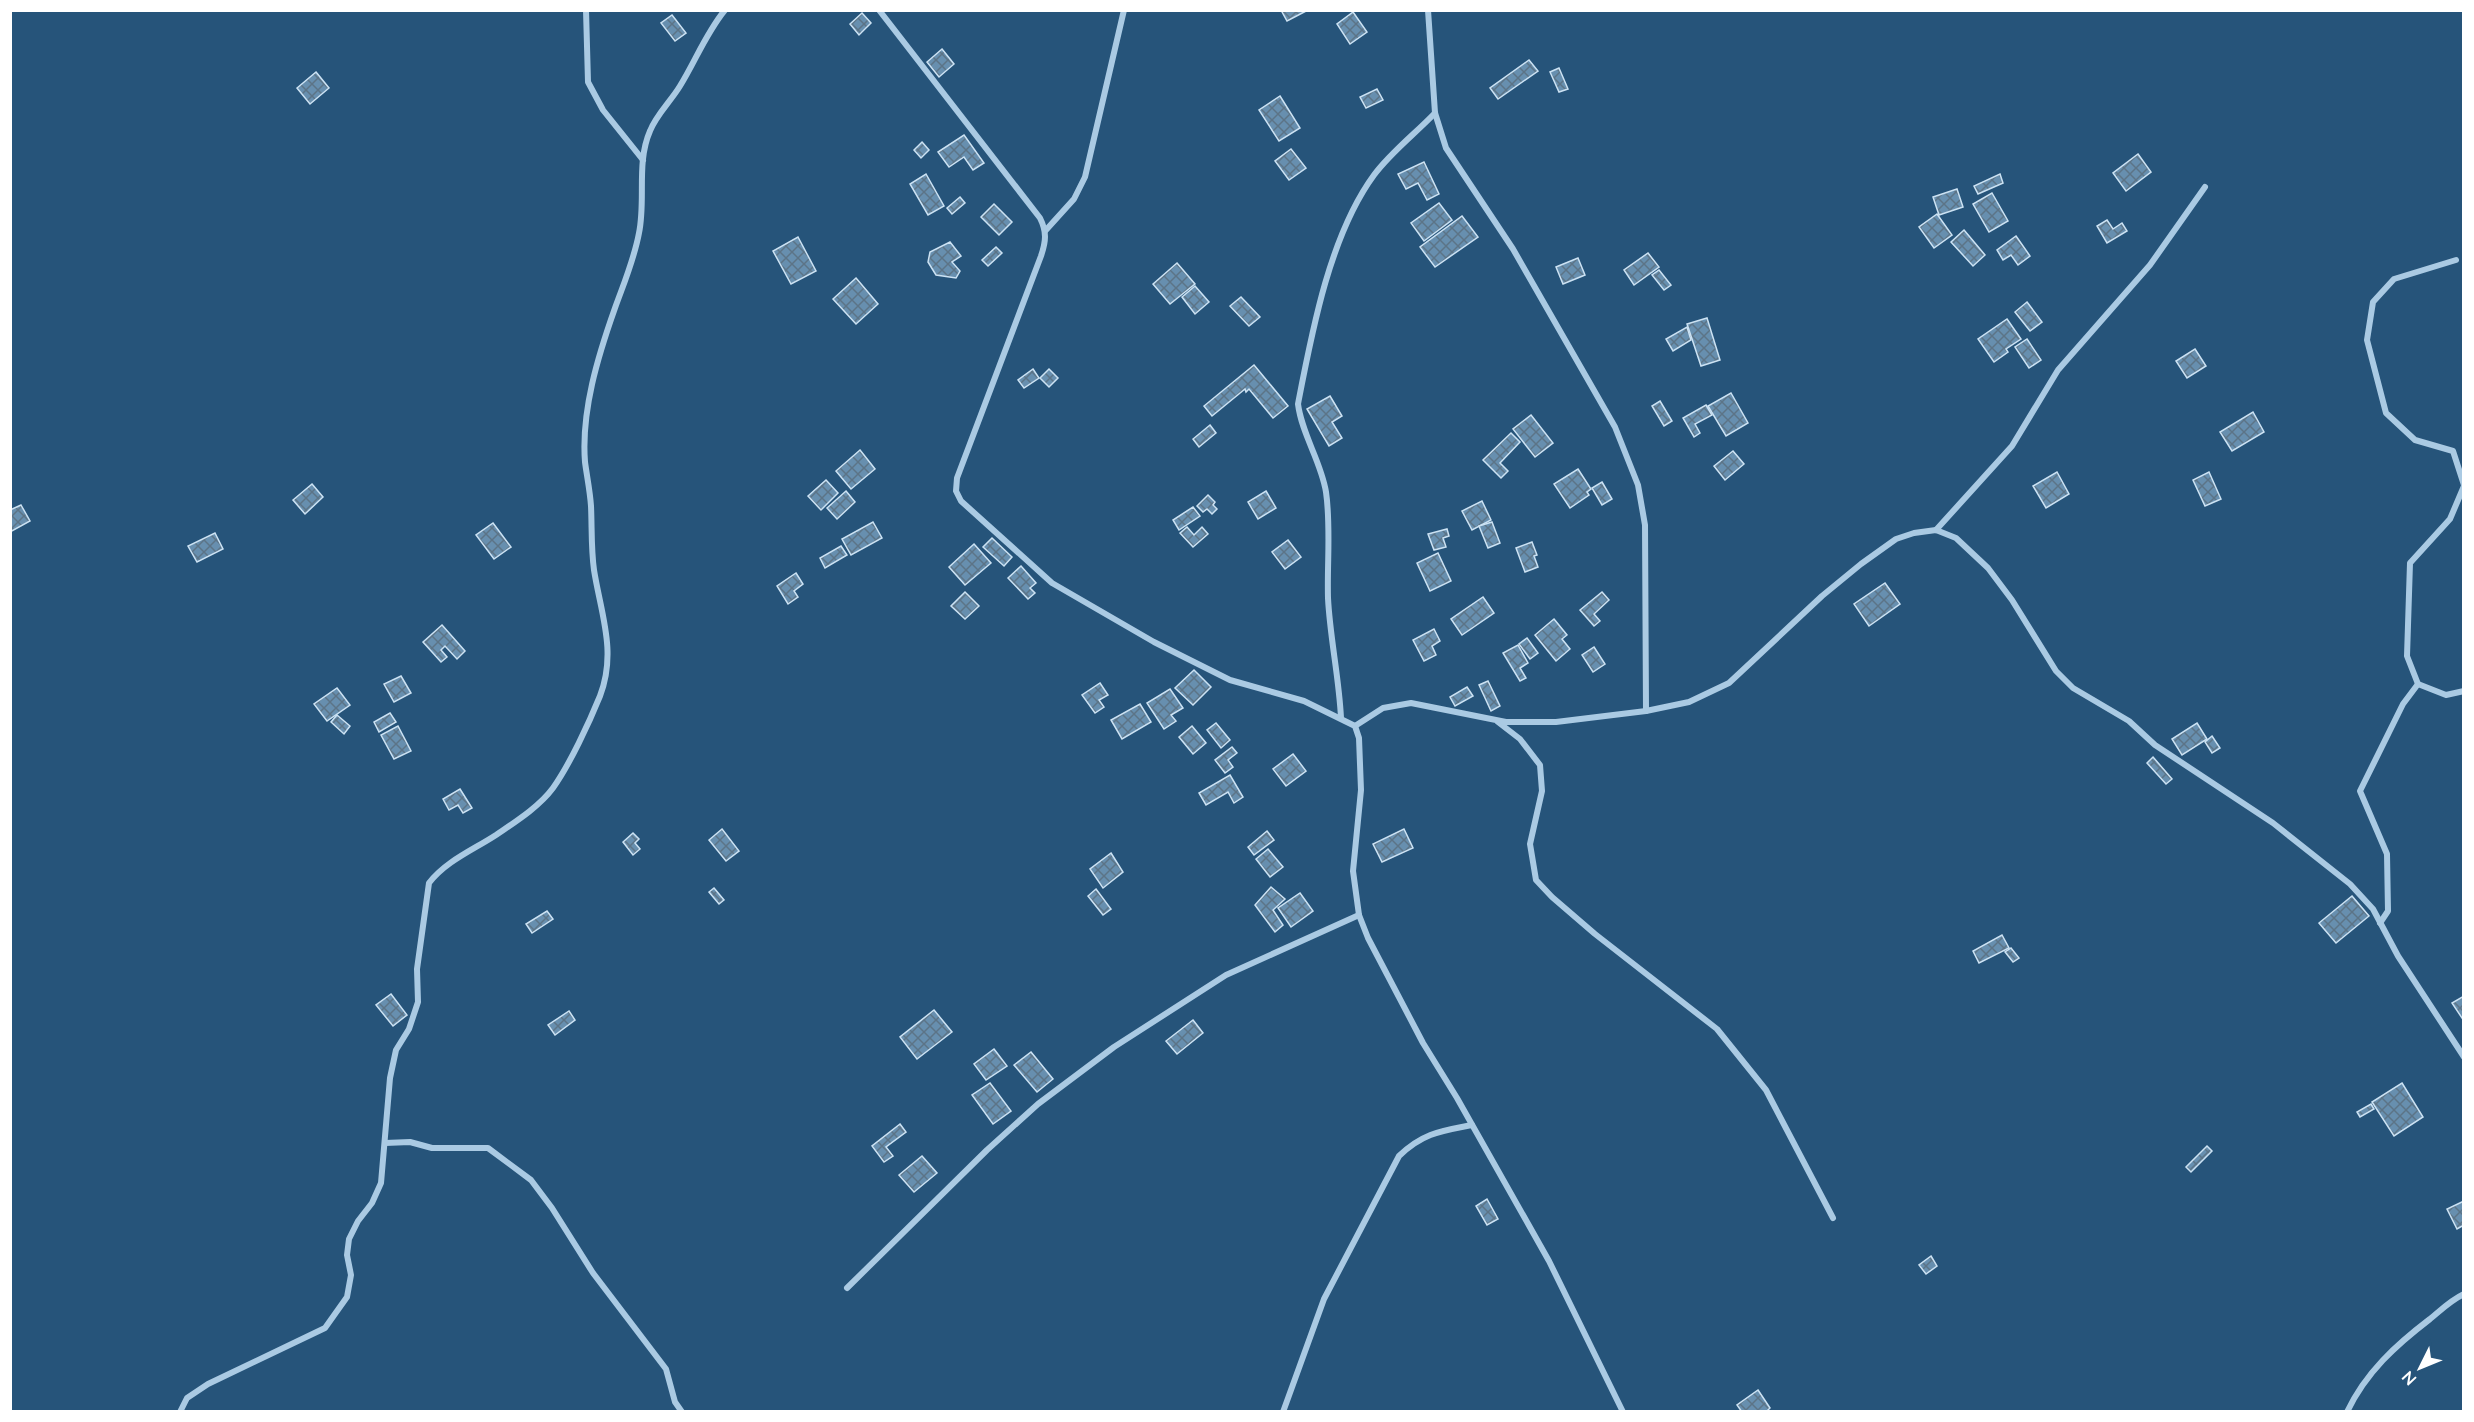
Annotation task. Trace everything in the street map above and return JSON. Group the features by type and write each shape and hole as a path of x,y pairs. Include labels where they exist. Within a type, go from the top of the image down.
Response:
{"street":[{"path":"586,10 588,82 603,110 643,160"},
{"path":"180,1412 188,1398 208,1384 325,1328 347,1297 351,1275 347,1255 349,1239 358,1221 372,1203 381,1183 390,1078 396,1050 409,1029 418,1002 417,969 429,883 436,873 520,818 552,789 599,697 607,675 609,656 608,638 593,568 585,436 592,387 639,236 643,213 645,145 651,128 680,87 705,40 725,10"},
{"path":"879,10 1035,212 1046,230 1046,242 1041,256 957,477 956,490 960,501 1052,583 1144,637 1230,680 1304,701 1355,726 1359,738 1361,790 1353,871 1359,915 1368,938 1423,1043 1549,1261 1623,1412"},
{"path":"1046,230 1074,199 1085,177 1124,10"},
{"path":"1428,10 1435,113 1449,155 1514,249 1615,427 1638,485 1645,525 1646,711"},
{"path":"1341,718 1328,600 1326,492 1318,463 1300,419 1298,404 1334,256 1348,222 1376,173 1435,113"},
{"path":"1936,530 2012,446 2058,370 2150,265 2205,187"},
{"path":"2456,260 2394,279 2373,302 2367,340 2386,413 2415,440 2453,451 2463,485 2450,519 2410,563 2407,656 2418,684 2446,695 2463,691"},
{"path":"1355,726 1383,708 1411,703 1506,722 1556,722 1646,711 1689,702 1729,683 1822,596 1896,539 1914,533 1936,530 1956,538 1988,568 2012,600 2056,671 2073,688 2129,721 2155,745 2273,823 2350,884 2373,909 2398,956 2463,1057"},
{"path":"2380,923 2388,911 2387,854 2360,791 2403,704 2418,684"},
{"path":"1495,719 1520,740 1540,765 1542,791 1530,844 1536,880 1595,934 1717,1029 1766,1090 1833,1218"},
{"path":"847,1288 980,1157 1038,1104 1114,1047 1226,975 1359,915"},
{"path":"1283,1412 1324,1299 1399,1156 1411,1144 1428,1134 1472,1125"},
{"path":"385,1143 410,1142 432,1148 488,1148 531,1180 552,1208 593,1273 666,1369 675,1402 682,1412"},
{"path":"2347,1412 2363,1383 2384,1356 2463,1294"}],"building":[{"path":"1281,10 1308,10 1287,21"},
{"path":"1353,12 1367,32 1350,44 1337,24"},
{"path":"862,13 871,23 859,35 850,24"},
{"path":"672,15 686,33 675,41 661,23"},
{"path":"942,49 954,64 939,77 927,62"},
{"path":"1529,60 1538,71 1498,99 1490,88"},
{"path":"1559,68 1568,89 1559,92 1550,72"},
{"path":"316,72 329,88 310,104 297,88"},
{"path":"1377,89 1383,100 1366,108 1360,97"},
{"path":"1280,96 1300,128 1279,141 1259,110"},
{"path":"964,135 984,163 973,170 964,157 949,167 938,152"},
{"path":"922,142 929,150 921,158 914,150"},
{"path":"1291,149 1306,168 1289,180 1275,161"},
{"path":"2138,154 2151,172 2126,191 2113,173"},
{"path":"1424,162 1439,194 1427,200 1418,183 1406,189 1398,174"},
{"path":"926,174 944,206 928,215 910,184"},
{"path":"2000,174 2003,183 1978,194 1974,186"},
{"path":"1957,189 1963,207 1939,215 1933,197"},
{"path":"1992,193 2008,221 1989,232 1973,204"},
{"path":"960,197 965,203 952,214 947,208"},
{"path":"1439,203 1452,220 1424,241 1411,223"},
{"path":"994,204 1012,222 999,235 981,217"},
{"path":"1937,214 1952,235 1934,248 1919,227"},
{"path":"1462,216 1478,237 1435,267 1420,247"},
{"path":"2107,220 2113,229 2122,223 2127,231 2107,243 2097,226"},
{"path":"1964,230 1985,255 1973,266 1951,242"},
{"path":"2016,236 2030,256 2018,265 2011,255 2003,260 1997,250"},
{"path":"798,237 816,271 791,284 773,251"},
{"path":"950,242 961,256 952,262 960,271 956,278 936,275 928,262 930,252"},
{"path":"996,247 1002,253 988,266 982,260"},
{"path":"1648,253 1659,267 1634,285 1624,270"},
{"path":"1578,258 1585,275 1563,284 1556,267"},
{"path":"1177,263 1195,284 1170,304 1153,284"},
{"path":"1659,270 1671,285 1664,290 1652,275"},
{"path":"856,278 878,304 856,324 833,299"},
{"path":"1195,286 1209,302 1195,314 1182,297"},
{"path":"1241,297 1260,317 1249,326 1230,306"},
{"path":"2027,302 2042,322 2030,331 2015,312"},
{"path":"1707,318 1720,360 1701,366 1687,324"},
{"path":"2007,319 2021,339 2006,349 2008,352 1994,362 1978,339"},
{"path":"1687,327 1691,340 1673,351 1666,339"},
{"path":"2027,339 2041,360 2029,368 2015,347"},
{"path":"2195,349 2206,366 2187,378 2176,361"},
{"path":"1254,365 1288,406 1273,418 1249,389 1246,392 1245,389 1212,416 1204,406"},
{"path":"1033,369 1039,378 1024,388 1018,380"},
{"path":"1049,369 1058,378 1049,387 1040,378"},
{"path":"1731,393 1748,423 1726,436 1708,406"},
{"path":"1330,396 1342,416 1332,422 1342,438 1329,446 1307,409"},
{"path":"1660,401 1672,421 1664,426 1652,406"},
{"path":"1706,405 1712,415 1695,424 1700,433 1694,437 1683,418"},
{"path":"2253,412 2264,432 2232,451 2220,432"},
{"path":"1531,415 1553,443 1535,457 1513,429"},
{"path":"1210,425 1216,433 1199,447 1193,439"},
{"path":"1511,433 1520,442 1500,463 1508,471 1501,478 1483,460"},
{"path":"860,450 875,469 851,489 836,471"},
{"path":"1733,451 1744,464 1725,480 1714,466"},
{"path":"1578,469 1591,489 1587,492 1589,495 1570,508 1554,484"},
{"path":"2057,472 2069,494 2046,508 2033,486"},
{"path":"2209,472 2221,499 2205,506 2193,480"},
{"path":"826,480 838,493 821,510 808,496"},
{"path":"1602,482 1612,499 1602,505 1592,488"},
{"path":"312,484 323,497 305,514 293,500"},
{"path":"846,491 855,502 837,519 827,508"},
{"path":"1266,491 1276,508 1258,519 1248,502"},
{"path":"1208,495 1215,502 1213,505 1217,509 1212,514 1207,509 1203,512 1197,506"},
{"path":"1482,501 1491,520 1472,530 1462,511"},
{"path":"21,505 30,521 10,532 10,510"},
{"path":"1193,507 1200,516 1179,530 1173,520"},
{"path":"873,522 882,538 851,555 842,539"},
{"path":"1492,522 1500,543 1488,548 1479,526"},
{"path":"493,523 511,547 494,559 476,535"},
{"path":"1187,527 1194,535 1202,527 1208,534 1193,547 1180,533"},
{"path":"1447,529 1449,536 1443,538 1446,547 1434,550 1428,534"},
{"path":"215,533 223,549 197,562 188,546"},
{"path":"992,538 1012,557 1004,566 983,547"},
{"path":"1288,540 1301,557 1285,569 1272,552"},
{"path":"1532,542 1537,555 1534,556 1538,567 1525,572 1516,548"},
{"path":"974,544 991,563 965,585 949,567"},
{"path":"841,546 847,555 825,568 820,558"},
{"path":"1438,553 1451,581 1430,591 1417,563"},
{"path":"1021,566 1036,583 1030,588 1035,593 1028,599 1008,578"},
{"path":"796,573 803,584 794,591 798,597 788,604 777,586"},
{"path":"1885,583 1900,604 1869,626 1854,604"},
{"path":"965,592 979,606 965,619 951,606"},
{"path":"1602,592 1609,600 1594,614 1600,621 1594,626 1580,610"},
{"path":"1483,597 1494,613 1462,635 1451,619"},
{"path":"1554,619 1567,635 1562,639 1570,649 1556,661 1535,635"},
{"path":"442,625 465,651 457,659 445,646 441,650 447,657 441,662 423,642"},
{"path":"1434,629 1440,641 1432,646 1436,655 1424,661 1413,640"},
{"path":"1527,638 1538,653 1530,659 1519,644"},
{"path":"1518,645 1528,663 1520,668 1526,678 1520,681 1503,653"},
{"path":"1594,647 1605,664 1593,672 1582,655"},
{"path":"1194,670 1211,687 1193,705 1175,688"},
{"path":"401,676 411,693 394,702 384,684"},
{"path":"1488,681 1500,706 1491,711 1479,685"},
{"path":"1100,683 1108,695 1099,700 1104,707 1095,713 1082,695"},
{"path":"1467,687 1473,696 1455,706 1450,697"},
{"path":"337,688 350,705 327,721 314,704"},
{"path":"1170,689 1183,708 1171,715 1176,721 1164,729 1147,703"},
{"path":"1140,704 1151,722 1122,739 1111,720"},
{"path":"390,713 396,722 379,732 374,722"},
{"path":"337,715 350,726 344,734 331,722"},
{"path":"1216,723 1230,740 1221,748 1207,730"},
{"path":"2197,723 2207,739 2182,755 2172,739"},
{"path":"398,726 411,751 394,759 381,735"},
{"path":"1192,726 1206,743 1193,754 1179,737"},
{"path":"2212,736 2220,748 2212,753 2205,742"},
{"path":"1232,747 1237,753 1228,760 1233,767 1225,773 1215,760"},
{"path":"1293,754 1306,771 1286,786 1273,769"},
{"path":"2153,757 2172,779 2166,784 2147,763"},
{"path":"1230,775 1243,797 1234,803 1228,792 1206,805 1199,793"},
{"path":"460,789 472,808 463,813 458,805 449,810 443,799"},
{"path":"722,829 739,851 726,861 709,840"},
{"path":"1404,829 1413,848 1382,862 1373,844"},
{"path":"1267,831 1274,840 1254,855 1248,847"},
{"path":"633,833 639,839 635,843 640,849 633,855 623,842"},
{"path":"1268,849 1283,867 1270,877 1256,859"},
{"path":"1111,853 1123,872 1103,888 1090,869"},
{"path":"1271,887 1285,899 1273,910 1283,925 1275,932 1255,905"},
{"path":"714,888 724,900 719,904 709,892"},
{"path":"1096,889 1111,909 1103,915 1088,896"},
{"path":"1300,893 1313,911 1291,927 1278,908"},
{"path":"2352,896 2369,916 2336,943 2319,923"},
{"path":"547,911 553,919 532,933 526,924"},
{"path":"2002,935 2009,948 1979,963 1973,951"},
{"path":"2011,948 2019,958 2013,962 2005,952"},
{"path":"391,994 407,1015 393,1026 376,1005"},
{"path":"2464,996 2464,1021 2452,1003"},
{"path":"934,1010 952,1032 917,1059 900,1037"},
{"path":"569,1011 575,1020 555,1035 548,1025"},
{"path":"1193,1020 1203,1033 1177,1054 1166,1041"},
{"path":"994,1049 1007,1066 986,1080 974,1064"},
{"path":"1031,1052 1053,1079 1037,1092 1014,1065"},
{"path":"990,1083 1011,1111 993,1124 972,1095"},
{"path":"2402,1083 2423,1117 2394,1136 2372,1102"},
{"path":"2371,1104 2374,1109 2360,1117 2357,1112"},
{"path":"900,1124 906,1132 886,1147 893,1156 884,1162 872,1146"},
{"path":"2207,1146 2212,1151 2191,1172 2186,1167"},
{"path":"922,1156 937,1173 914,1192 899,1175"},
{"path":"1487,1199 1498,1219 1487,1225 1476,1206"},
{"path":"2464,1201 2464,1225 2457,1229 2447,1209"},
{"path":"1931,1256 1937,1266 1926,1274 1919,1265"},
{"path":"1758,1390 1770,1408 1766,1412 1742,1412 1737,1405"}]}
